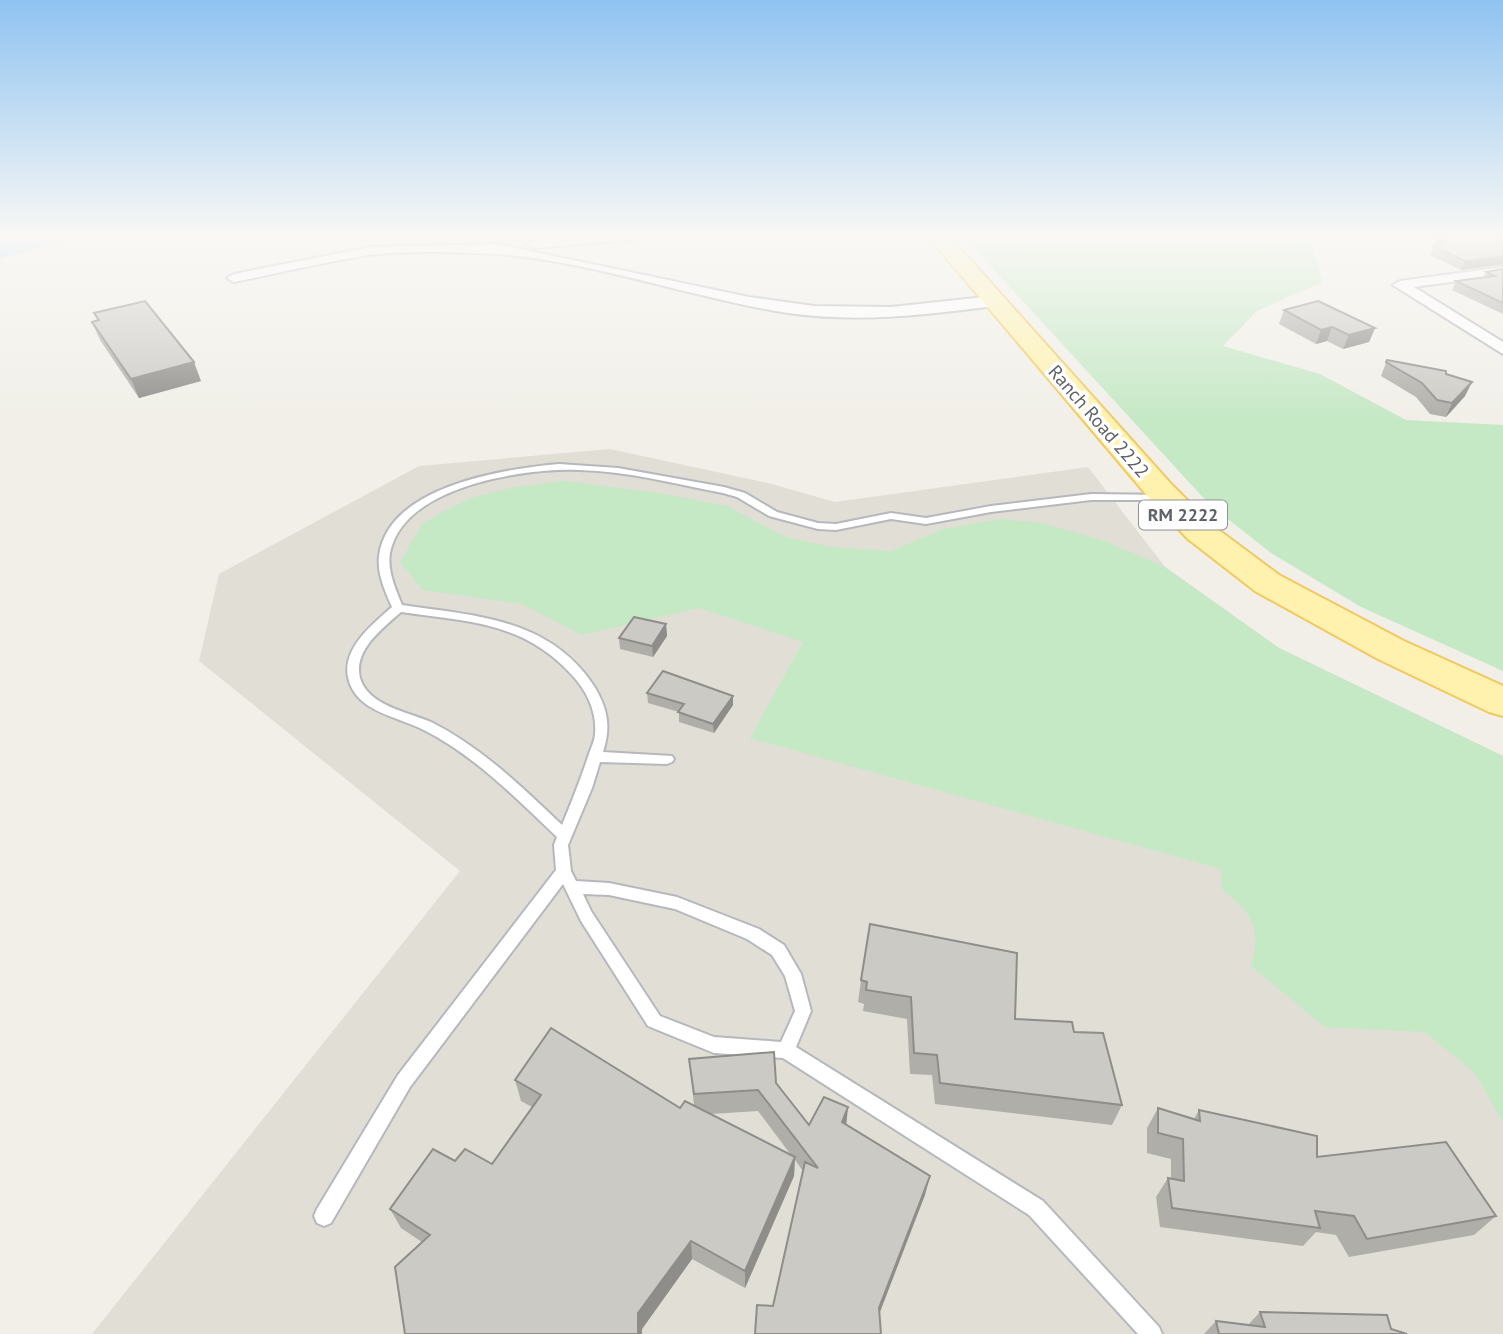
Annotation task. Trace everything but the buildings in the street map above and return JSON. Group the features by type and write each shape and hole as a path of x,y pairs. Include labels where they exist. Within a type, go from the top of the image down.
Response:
{"main road":[{"name":"Ranch Road 2222","path":"991,297 1200,532 1267,583 1391,650 1503,702"}],"street":[{"path":"731,297 835,313 923,311 994,301"},
{"path":"1420,297 1503,349"}],"lane":[{"path":"398,608 384,568 385,550 393,531 410,512 440,493 502,474 581,467 724,489 741,495 773,514 818,526 836,527 891,516 926,521 1091,497 1166,497"},
{"path":"398,608 497,624 527,634 560,654 582,678 598,703 603,734 561,845 568,879 586,916 654,1021 714,1045 786,1050 1036,1208 1152,1334"},
{"path":"398,608 363,643 356,656 353,669 355,680 364,694 381,708 444,734 483,760 564,835"},
{"path":"595,757 667,759"},
{"path":"568,879 677,903 753,934 778,950 793,974 803,1010 786,1050"},
{"path":"324,1216 404,1081 568,879"}],"shaded area":[{"path":"610,449 768,483 835,502 1088,467 1165,567 1279,648 1503,756 1503,1334 92,1334 460,871 199,661 219,574 419,466"}],"green space":[{"path":"1019,297 1288,297 1257,311 1223,346 1320,374 1406,420 1503,425 1503,671 1361,607 1271,553 1209,504"},
{"path":"565,481 664,494 727,506 786,537 831,547 891,551 943,529 1002,519 1042,523 1105,541 1165,567 1279,648 1503,756 1503,1122 1475,1073 1425,1032 1325,1027 1251,966 1256,941 1255,931 1247,913 1222,889 1221,869 750,738 803,642 699,608 582,635 522,604 423,590 400,562 422,524 446,510 474,497 515,487"}]}
